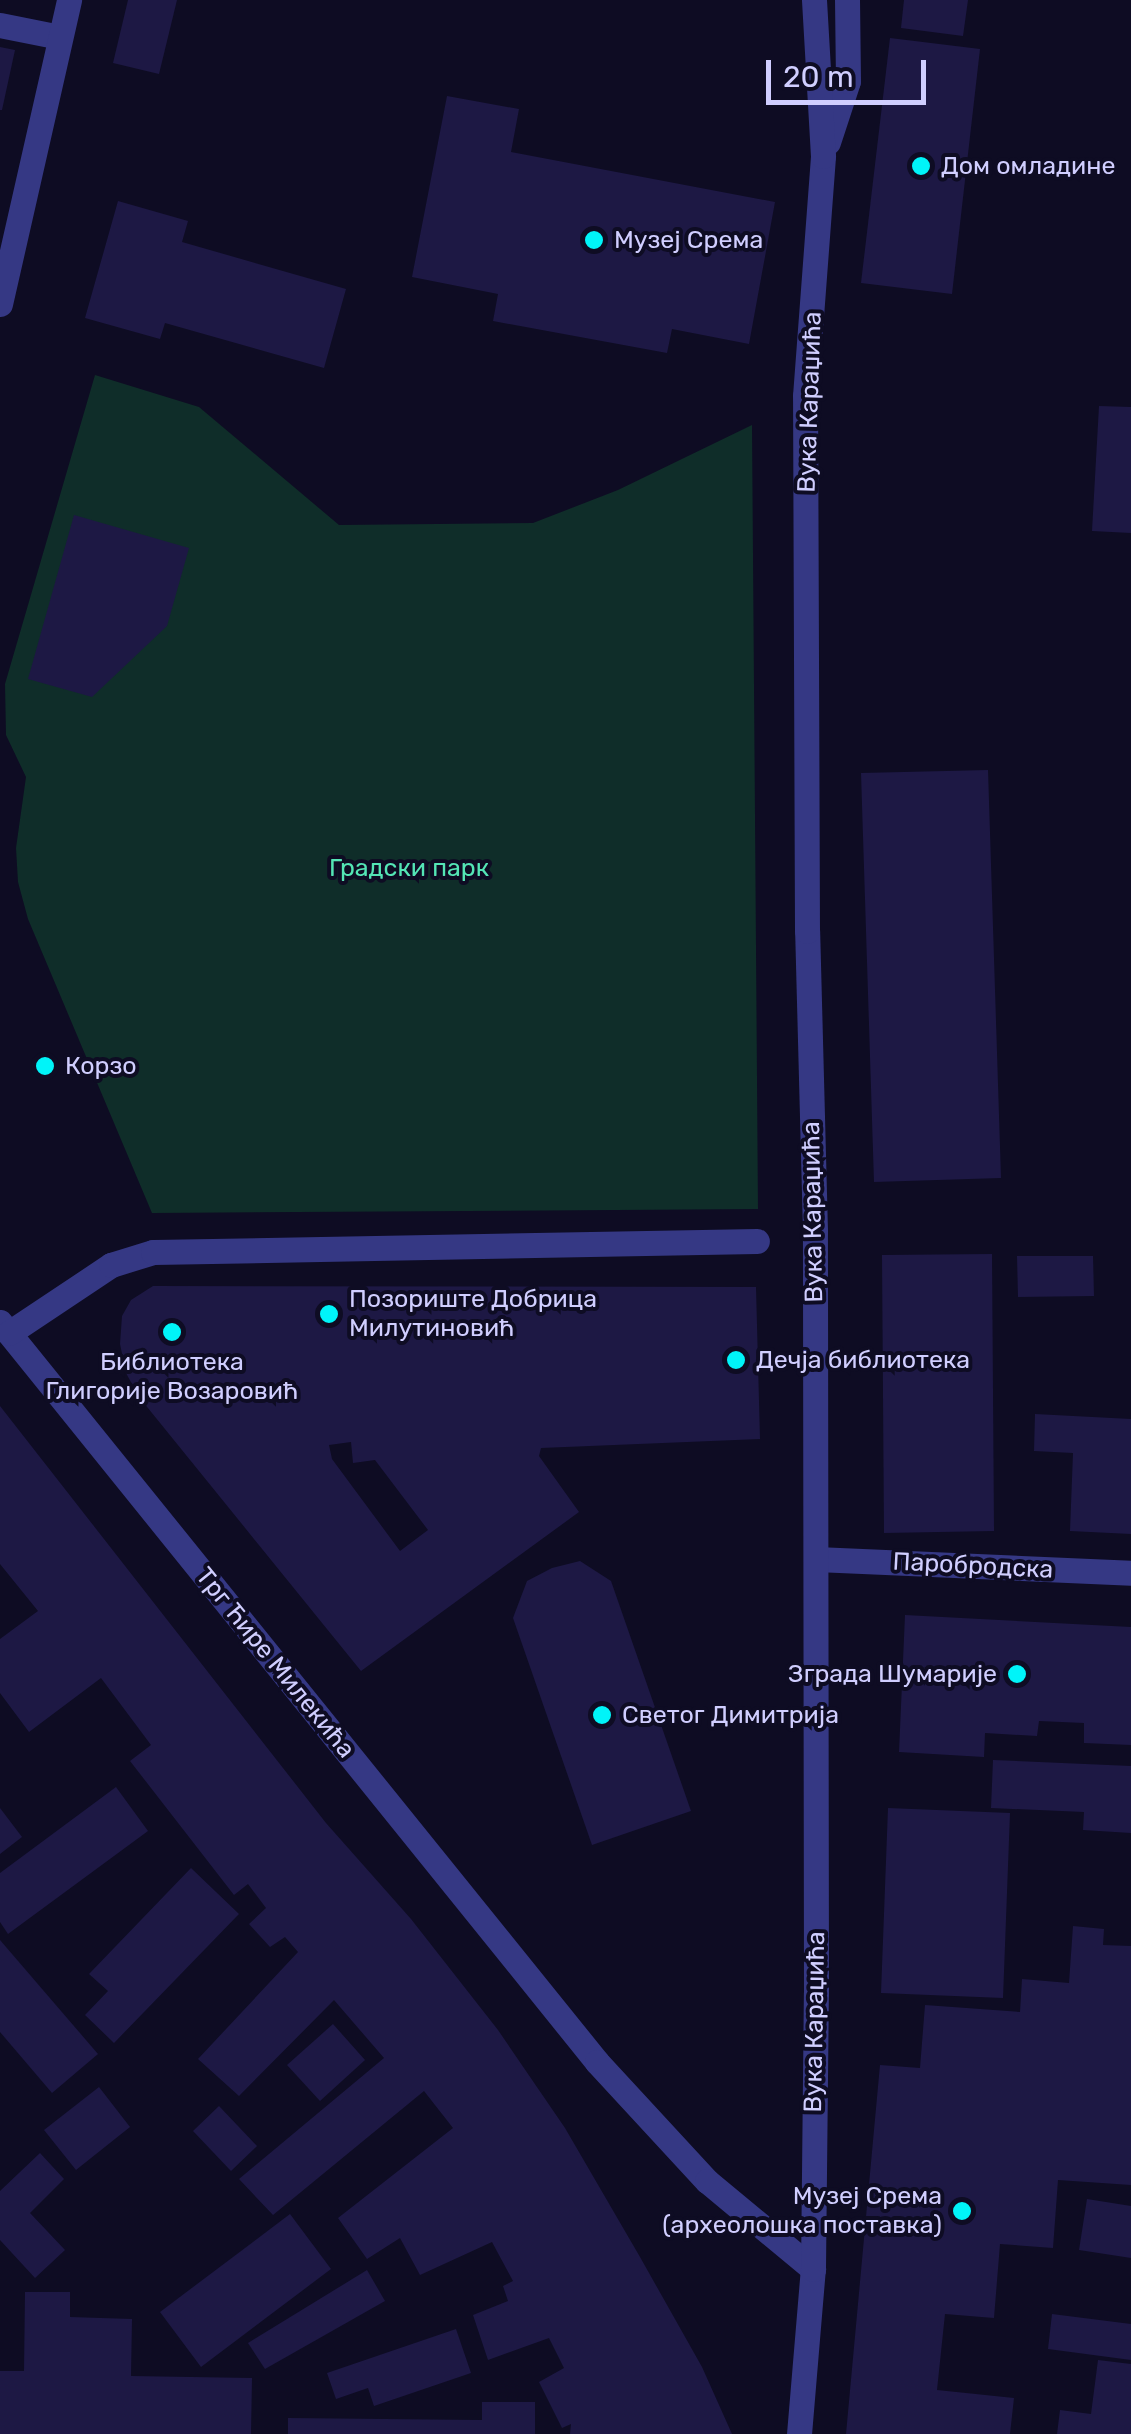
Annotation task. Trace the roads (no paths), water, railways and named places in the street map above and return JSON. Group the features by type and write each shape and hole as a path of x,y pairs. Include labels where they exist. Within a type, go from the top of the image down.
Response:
{"street":[{"path":"0,304 69,0"},
{"name":"Вука Караџића","path":"798,2434 813,2269 816,1560 805,396 823,156 814,0"},
{"name":"Вука Караџића","path":"823,156 848,81 847,0"},
{"path":"0,25 60,37"},
{"path":"4,1327 111,1265 152,1252 756,1242"},
{"name":"Трг Ћире Милекића","path":"4,1327 597,2062 708,2181 813,2269"},
{"name":"Паробродска","path":"816,1560 1131,1573"}],"place":[{"name":"Дом омладине","path":"921,166"},
{"name":"Музеј Срема","path":"594,240"},
{"name":"Корзо","path":"45,1066"},
{"name":"Позориште Добрица Милутиновић","path":"329,1314"},
{"name":"Библиотека Глигорије Возаровић","path":"172,1332"},
{"name":"Дечја библиотека","path":"736,1360"},
{"name":"Зграда Шумарије","path":"1017,1674"},
{"name":"Светог Димитрија","path":"602,1715"},
{"name":"Музеј Срема (археолошка поставка)","path":"962,2211"}],"park label":[{"name":"Градски парк","path":"409,868"}]}
